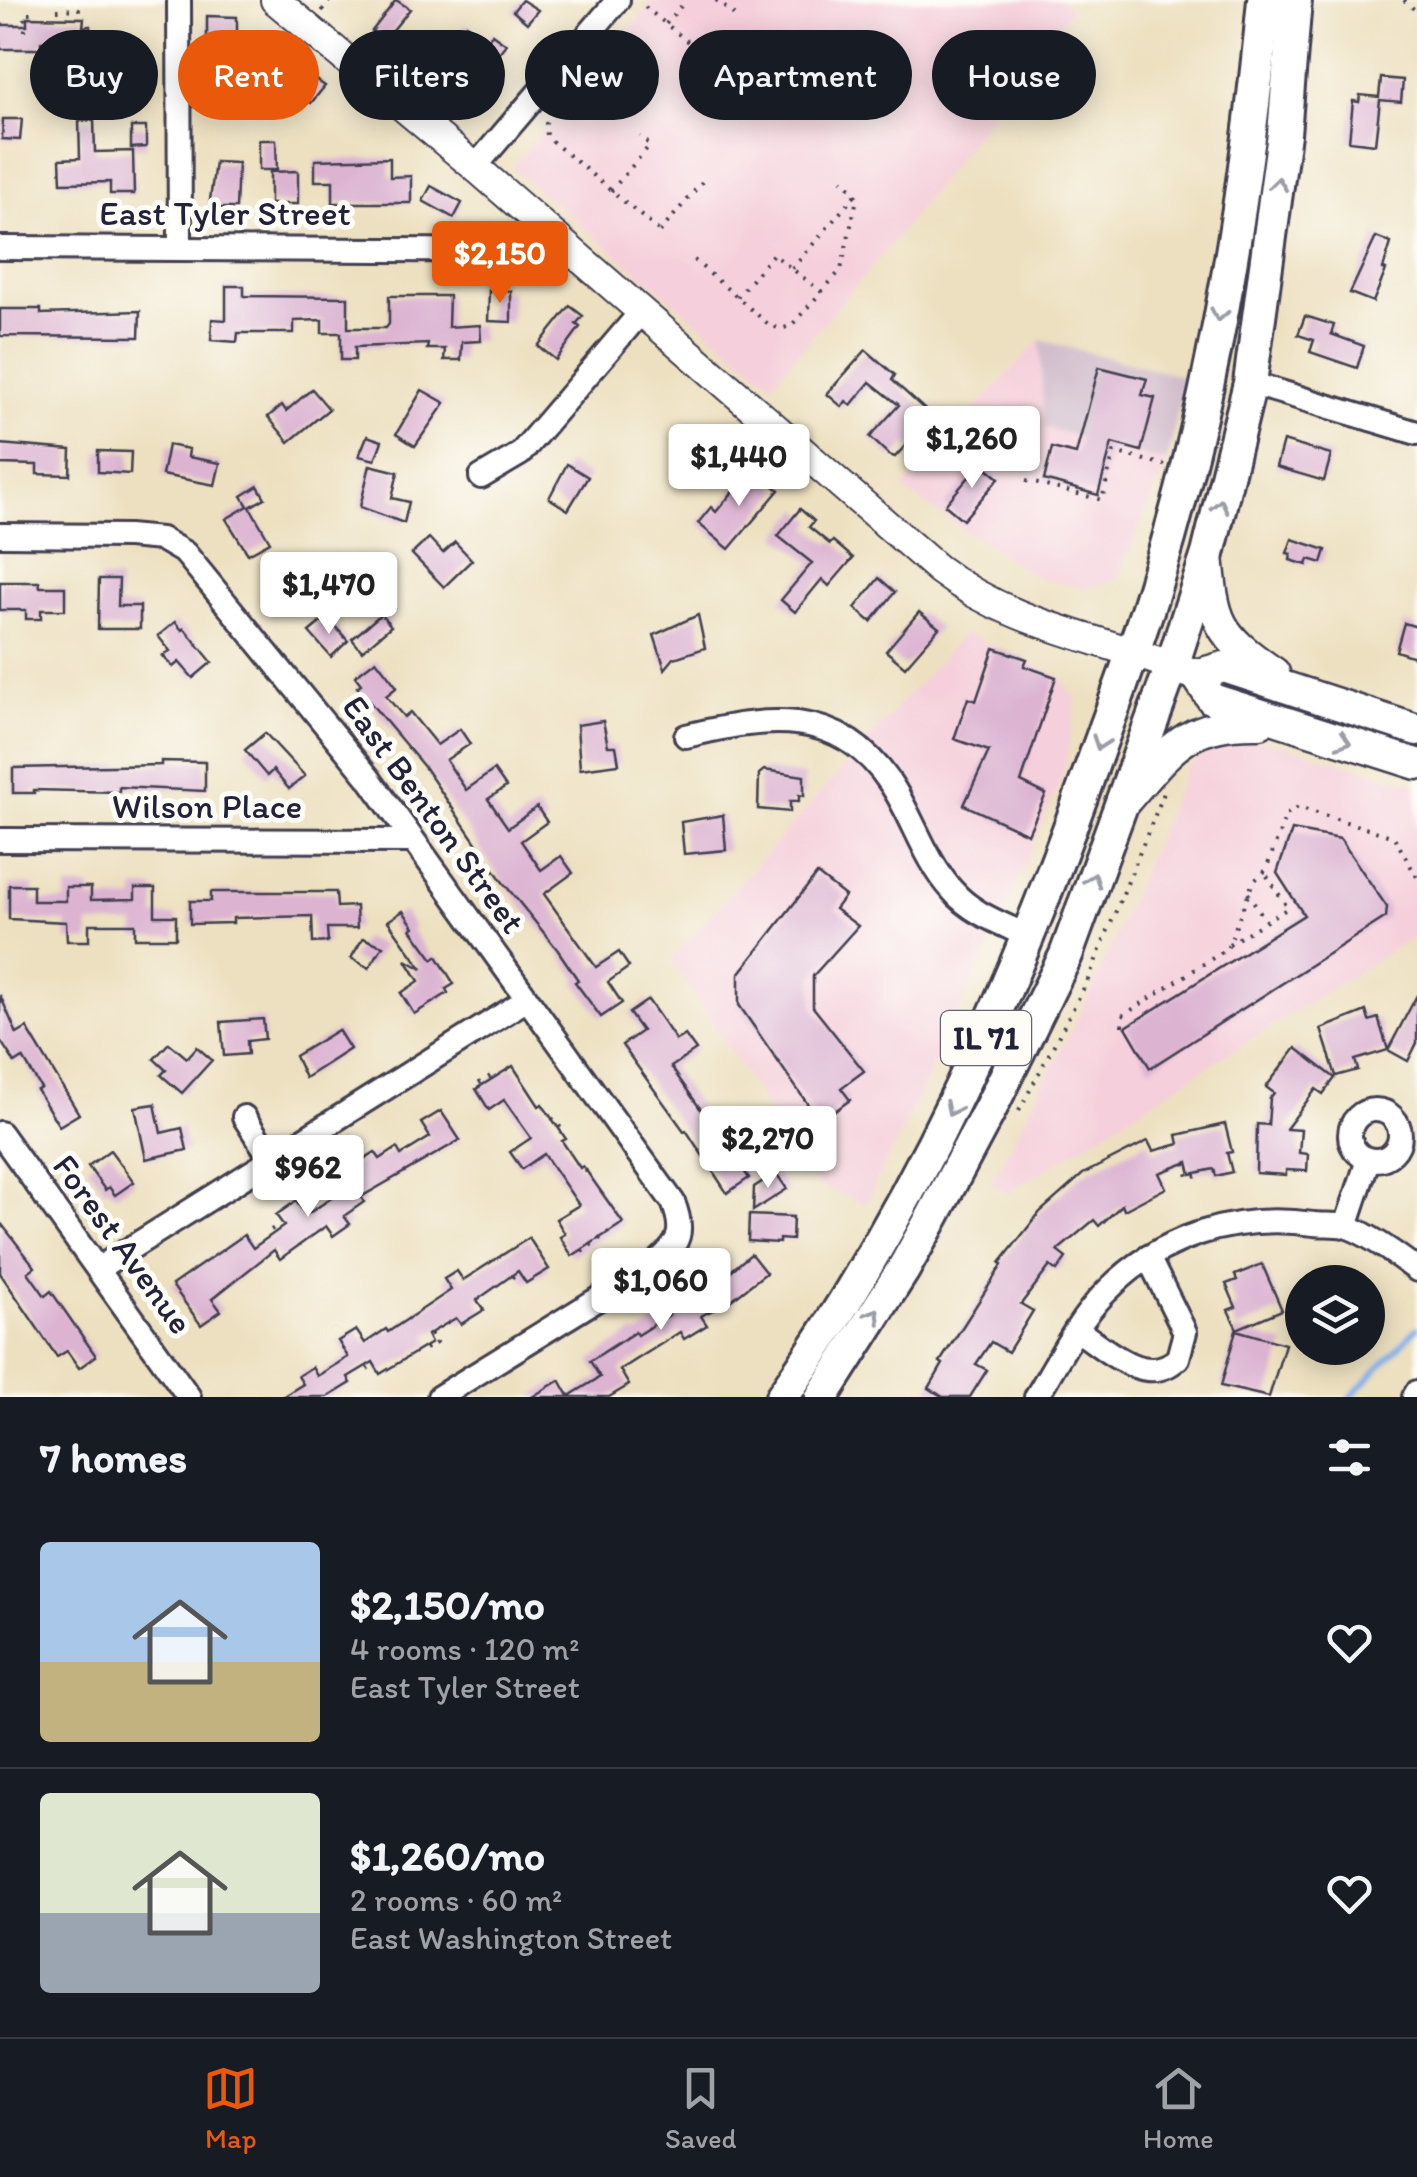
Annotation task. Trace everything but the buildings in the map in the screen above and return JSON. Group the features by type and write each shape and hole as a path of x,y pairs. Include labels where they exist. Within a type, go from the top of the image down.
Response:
{"main road":[{"name":"IL 71","path":"782,1397 814,1352 932,1150 982,1048 1030,937 1155,586 1218,324 1252,126 1264,0"},
{"name":"IL 71","path":"822,1397 903,1270 996,1099 1066,955 1121,806 1184,670 1250,383 1284,134 1294,0"},
{"path":"1208,554 1221,626 1244,653 1301,692"},
{"path":"1184,670 1224,668 1417,730"},
{"path":"1184,670 1212,698 1417,764"},
{"path":"1121,806 1167,752 1193,733 1231,722 1290,724"}],"street":[{"path":"180,0 180,248"},
{"path":"275,0 972,595 1037,623 1184,670"},
{"path":"474,167 618,0"},
{"name":"East Tyler Street","path":"0,248 570,251"},
{"path":"482,477 520,454 641,312"},
{"path":"1250,383 1417,433"},
{"name":"East Benton Street","path":"0,536 161,539 185,553 368,777 673,1202 680,1220 673,1249 439,1397"},
{"path":"686,736 735,724 790,720 828,730 868,756 891,783 951,890 975,911 1030,937"},
{"name":"Wilson Place","path":"0,840 413,841"},
{"path":"99,1268 526,1000"},
{"path":"244,1117 272,1160"},
{"name":"Forest Avenue","path":"0,1133 189,1397"},
{"path":"1346,1226 1368,1160"},
{"path":"1036,1397 1100,1298 1148,1256 1199,1232 1248,1222 1346,1226 1417,1270"},
{"path":"1077,1330 1132,1366 1164,1368 1178,1358 1184,1332 1148,1256"}],"path":[{"path":"322,10 330,0"},
{"path":"666,24 686,0"},
{"path":"716,0 735,16"},
{"path":"1406,2 1417,12"},
{"path":"645,7 679,35"},
{"path":"57,10 79,8 78,13"},
{"path":"25,31 25,13 34,13"},
{"path":"546,122 547,137 662,233 702,182"},
{"path":"611,191 650,145 640,136"},
{"path":"694,260 768,324 783,329 798,322 841,270 856,205 856,194 842,180"},
{"path":"792,269 856,194"},
{"path":"738,297 773,254 823,294"},
{"path":"1026,481 1102,500 1114,452 1170,465"},
{"path":"1086,982 1166,789"},
{"path":"1122,1026 1120,1018 1227,950 1248,893 1255,878 1264,872 1286,815 1298,807 1394,837 1417,877"},
{"path":"1229,944 1288,908 1264,872"},
{"path":"1248,893 1266,921"},
{"path":"479,1083 494,1074 496,1077"},
{"path":"552,1118 563,1130"},
{"path":"1184,1163 1188,1177 1198,1175"},
{"path":"585,1170 591,1176"},
{"path":"271,1230 277,1226 279,1229"},
{"path":"582,1252 610,1231"},
{"path":"425,1350 436,1343 430,1334"},
{"path":"367,1369 374,1364"}],"shaded area":[{"path":"654,0 1060,0 1071,9 1055,30 932,30 932,120 986,120 892,243 772,383 512,168 553,120 659,120 659,30 629,30"},
{"path":"1040,340 1044,427 1167,462 1117,579 1084,589 1036,577 902,489"},
{"path":"1040,340 1185,377 1167,462 1044,427"},
{"path":"964,633 1061,677 1077,701 1063,775 982,964 866,1204 817,1185 671,960"},
{"path":"1220,741 1274,743 1417,784 1417,939 1406,941 1008,1193 990,1184 1091,993 1186,768"}],"waterway":[{"path":"1351,1397 1417,1328"}]}
